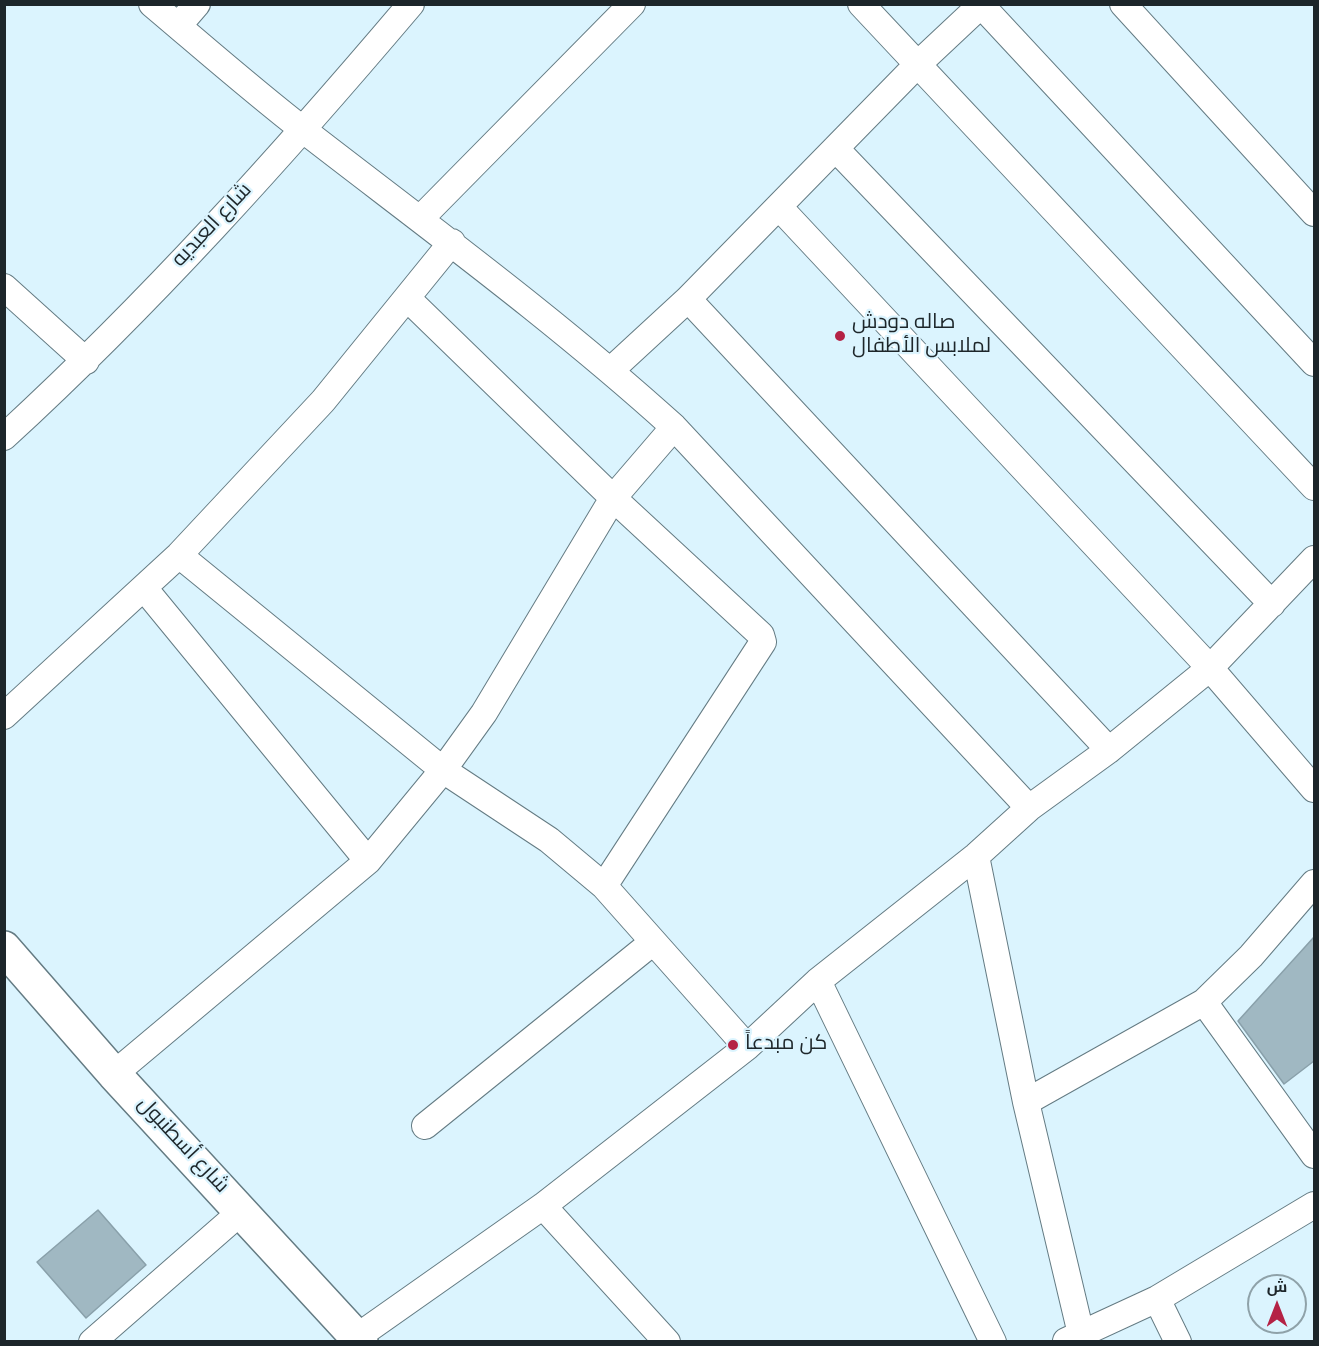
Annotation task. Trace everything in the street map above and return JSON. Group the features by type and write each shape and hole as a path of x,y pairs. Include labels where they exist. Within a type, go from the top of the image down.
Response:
{"street":[{"path":"152,4 304,130 452,243 611,370 674,427 1029,808"},
{"path":"178,26 197,4"},
{"name":"شارع العبديه","path":"4,437 86,362 304,130 411,4"},
{"path":"420,219 632,4"},
{"path":"861,4 1314,487"},
{"path":"1123,4 1314,213"},
{"path":"611,370 688,299 917,65 982,5 1314,363"},
{"path":"836,149 1272,604"},
{"path":"779,207 1210,668 1314,789"},
{"path":"4,716 179,555 323,401 452,243"},
{"path":"4,287 86,362"},
{"path":"407,298 613,498 760,635 763,642 604,886"},
{"path":"688,299 1109,750"},
{"path":"114,1074 368,861 443,770 484,713 613,498 674,427"},
{"path":"179,555 443,770 549,840 604,886 747,1047"},
{"path":"359,1339 543,1206 747,1047 818,981 976,856 1029,808 1109,750 1210,668 1314,559"},
{"path":"144,588 368,861"},
{"path":"976,856 1073,1338 1157,1299 1314,1205"},
{"path":"1026,1102 1204,1002 1251,956 1314,883"},
{"path":"425,1126 653,942"},
{"name":"شارع أسطنبول","path":"9,961 359,1339"},
{"path":"818,981 993,1341"},
{"path":"1204,1002 1314,1155"},
{"path":"543,1206 667,1341"},
{"path":"92,1341 242,1211"},
{"path":"1157,1299 1178,1341"}],"building":[{"path":"1314,937 1314,1061 1284,1084 1238,1021"},
{"path":"98,1210 146,1265 86,1318 37,1262"}],"place":[{"name":"صاله دودش لملابس الأطفال","path":"840,336"},
{"name":"كن مبدعاً","path":"733,1045"}]}
